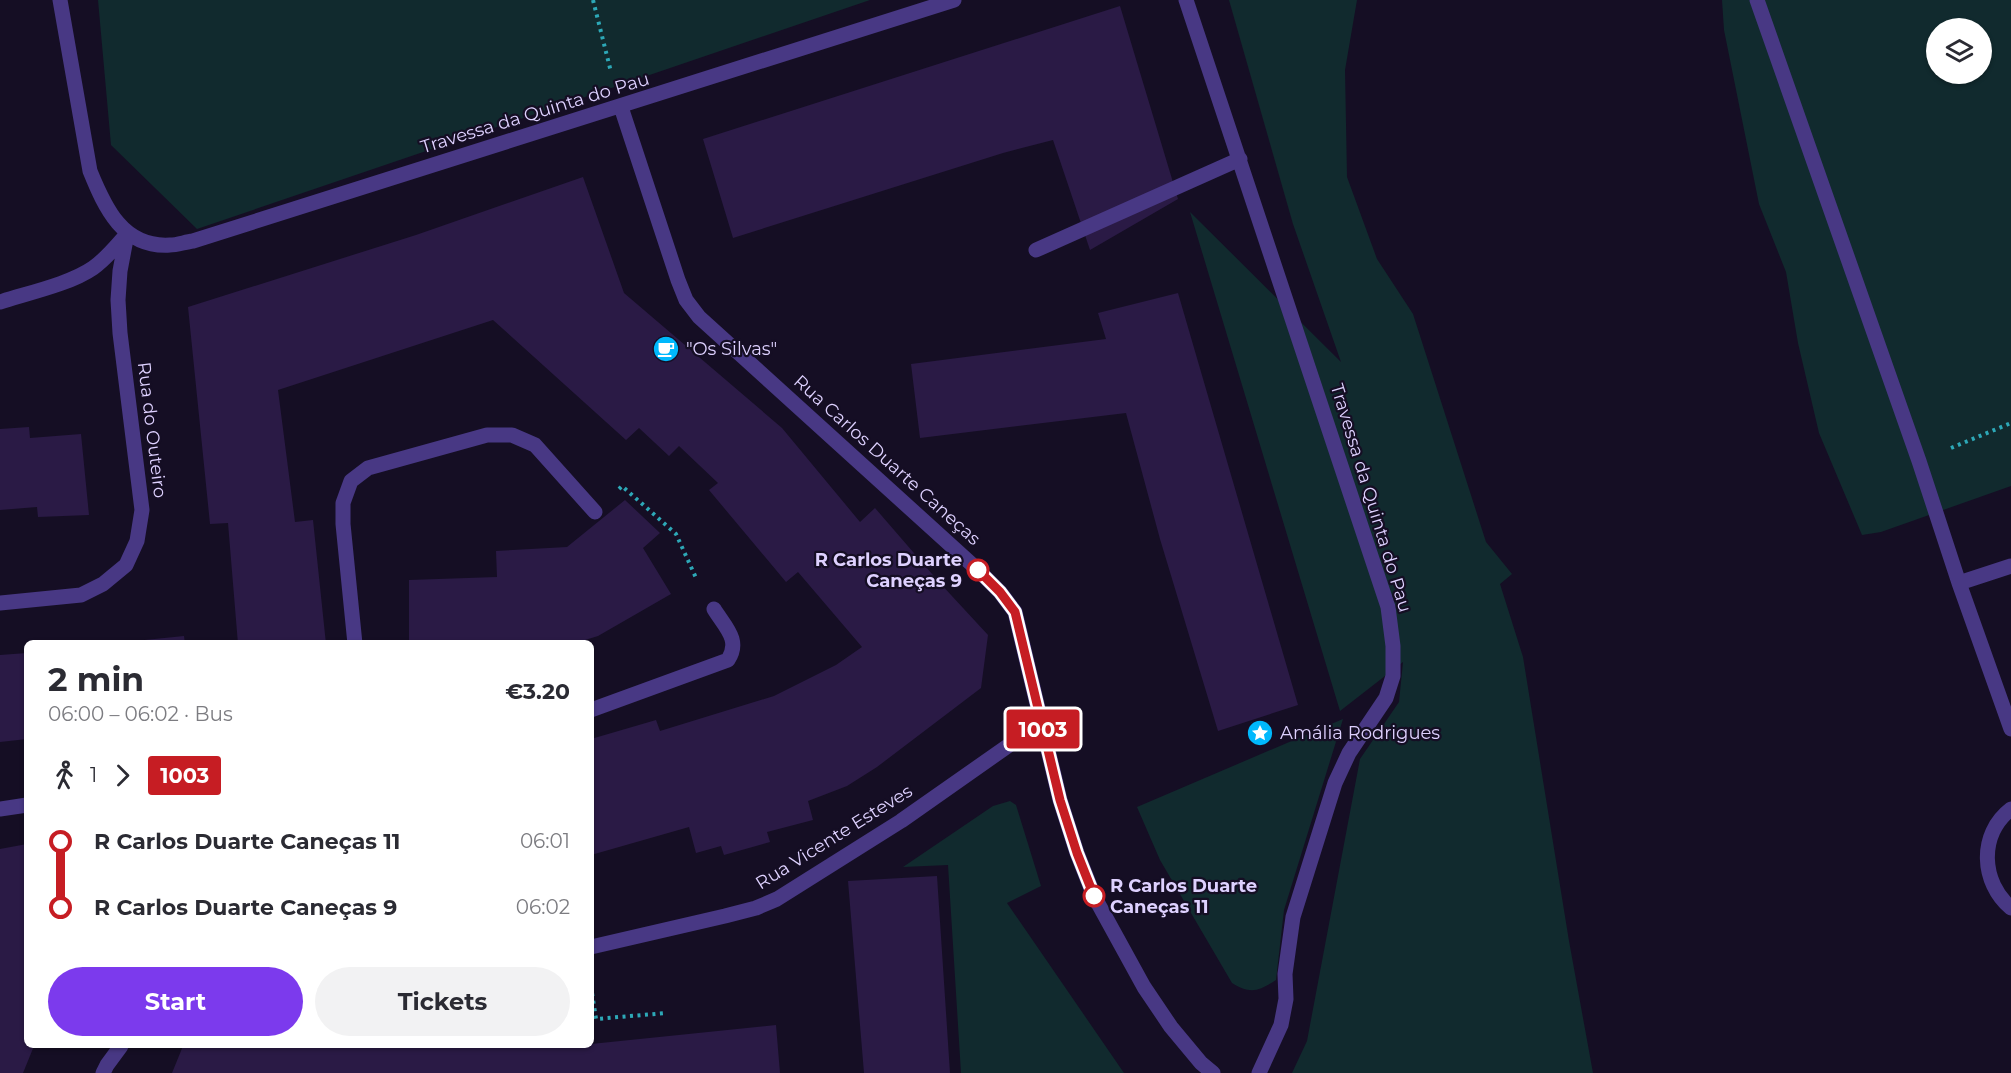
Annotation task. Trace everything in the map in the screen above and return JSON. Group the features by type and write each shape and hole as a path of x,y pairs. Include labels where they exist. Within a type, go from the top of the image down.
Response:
{"street":[{"path":"0,302 74,279 93,269 127,234 112,216 90,171 60,0"},
{"name":"Travessa da Quinta do Pau","path":"127,234 147,242 168,245 193,241 954,0"},
{"name":"Travessa da Quinta do Pau","path":"1185,0 1240,159 1388,608 1393,646 1393,676 1386,698 1349,753 1335,783 1296,906 1288,949 1286,999 1281,1024 1259,1073"},
{"path":"1757,0 2011,729"},
{"name":"Rua Carlos Duarte Caneças","path":"621,107 678,280 686,300 699,317 978,570 1000,592 1015,612 1060,800 1094,896 1144,987 1171,1027 1201,1063 1213,1073"},
{"path":"1036,250 1240,159"},
{"name":"Rua do Outeiro","path":"0,603 81,595 103,584 126,565 137,541 142,510 118,300 120,271 127,234"},
{"path":"355,640 343,503 351,481 368,468 487,435 512,435 535,445 595,512"},
{"path":"1959,583 2011,566"},
{"path":"594,709 728,660 733,652 734,641 714,609"},
{"name":"Rua Vicente Esteves","path":"594,945 726,916 756,908 777,899 901,821 1042,722"},
{"path":"0,809 24,805"},
{"path":"2011,809 1995,827 1988,845 1987,864 1991,883 2003,901 2011,908"},
{"path":"103,1073 120,1048"}],"path":[{"path":"593,0 621,107"},
{"path":"1919,461 2011,423"},
{"path":"595,512 622,486 676,534 692,571 714,609"},
{"path":"594,1006 596,1019 666,1013"}],"green space":[{"path":"98,0 870,0 197,229 111,145"},
{"path":"1229,0 1357,0 1345,70 1347,177 1377,259 1413,314 1486,542 1512,574 1500,584 1523,657 1593,1073 1292,1073 1307,1041 1360,759 1399,702 1403,662 1340,711 1190,212 1341,362 1293,224"},
{"path":"1722,0 2011,0 2011,486 1881,532 1862,535 1819,433 1798,343 1786,272 1759,204 1724,30"},
{"path":"1343,719 1284,910 1276,980 1259,989 1244,989 1232,983 1160,860 1137,807"},
{"path":"1010,801 1016,805 1041,886 1007,903 1124,1073 961,1073 948,865 903,867 993,806"}],"building":[{"path":"1120,6 1178,199 1090,250 1053,140 1003,153 733,238 703,139"},
{"path":"583,177 624,293 782,428 860,522 875,508 988,635 981,688 877,767 847,786 808,801 813,820 767,832 770,842 724,855 721,846 696,853 689,827 594,854 594,738 656,720 660,731 774,696 836,665 862,647 798,572 786,582 709,490 718,483 679,446 669,456 639,428 626,440 493,320 278,390 295,522 313,520 326,640 238,640 228,523 210,524 188,307 416,235"},
{"path":"1178,293 1298,705 1218,731 1160,539 1126,413 920,438 911,364 1106,339 1098,313"},
{"path":"29,427 30,438 81,434 89,515 38,517 37,507 0,510 0,429"},
{"path":"625,500 660,533 643,548 671,594 598,636 585,640 409,640 409,580 497,577 496,551 567,547"},
{"path":"184,636 184,640 145,640"},
{"path":"24,653 24,739 0,742 0,655"},
{"path":"24,845 24,1048 33,1048 23,1073 0,1073 0,849"},
{"path":"937,876 950,1073 864,1073 848,881"},
{"path":"776,1025 780,1073 172,1073 182,1048 594,1048 594,1044"}],"bus line":[{"name":"1003","path":"978,570 1000,592 1015,612 1060,800 1094,896"}],"place":[{"name":"\"Os Silvas\"","path":"666,349"},
{"name":"R Carlos Duarte Caneças 9","path":"978,570"},
{"name":"Amália Rodrigues","path":"1260,733"},
{"name":"R Carlos Duarte Caneças 11","path":"1094,896"}]}
